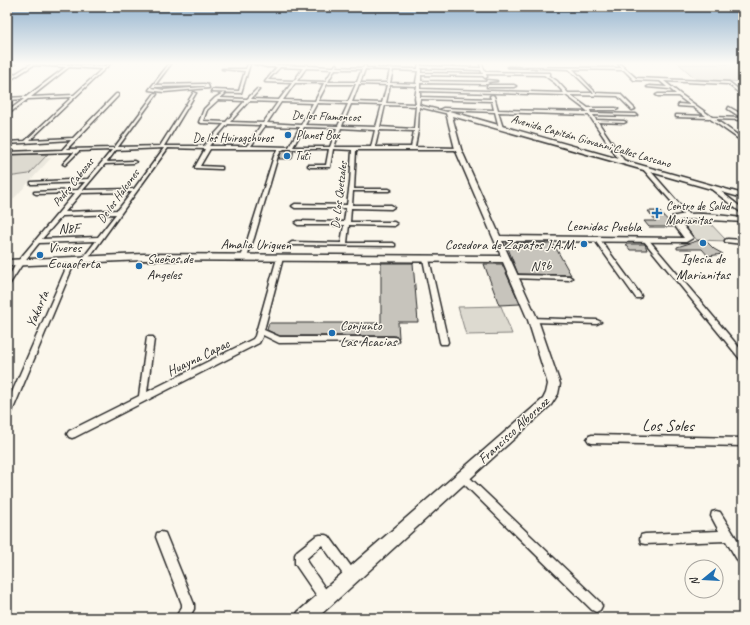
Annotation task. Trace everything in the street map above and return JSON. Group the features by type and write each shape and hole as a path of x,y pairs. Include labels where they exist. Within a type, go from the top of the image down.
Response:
{"street":[{"path":"7,114 34,93"},
{"path":"26,142 79,93"},
{"name":"De los Halcones","path":"86,258 136,190 164,147 194,93"},
{"path":"220,168 197,168 207,148 254,93"},
{"path":"248,148 286,93"},
{"path":"291,147 320,93"},
{"path":"310,166 328,166 330,151 354,93"},
{"path":"374,148 377,128 386,93"},
{"path":"413,148 416,130 418,93"},
{"path":"491,93 501,128"},
{"path":"559,93 619,95 633,109"},
{"name":"Pedro Cabezas","path":"7,284 20,262 115,149 155,94"},
{"name":"De los Flamencos","path":"223,94 205,110 201,122 416,130"},
{"path":"567,94 587,109 623,162"},
{"path":"63,151 117,95"},
{"path":"658,95 679,95 743,140"},
{"path":"7,98 76,96"},
{"path":"417,98 493,100"},
{"name":"Avenida Capitán Giovanni Calles Lascano","path":"216,99 416,105 743,196"},
{"path":"680,105 693,106"},
{"path":"729,108 743,118"},
{"path":"433,109 635,115"},
{"path":"587,109 616,109"},
{"name":"Francisco Albornoz","path":"304,618 547,402 552,394 554,384 533,320 458,149 449,113"},
{"path":"677,116 743,118"},
{"path":"596,121 624,122"},
{"path":"685,121 716,122"},
{"path":"7,143 75,139"},
{"name":"De los Huiragchuros","path":"7,153 164,147 458,149"},
{"path":"244,257 276,156 279,150 283,148"},
{"name":"De Los Quetzales","path":"344,244 351,190 354,148"},
{"path":"65,164 77,151"},
{"path":"103,163 134,162"},
{"path":"645,168 687,216 743,220"},
{"path":"33,183 89,180"},
{"path":"712,187 743,212"},
{"path":"36,193 136,190"},
{"path":"351,190 389,190"},
{"path":"295,206 391,207"},
{"path":"61,214 119,212"},
{"name":"Leonidas Puebla","path":"496,238 688,240 689,238 675,221 677,218 687,216"},
{"path":"298,224 394,224"},
{"name":"N8F","path":"38,241 100,239"},
{"path":"597,239 638,296"},
{"path":"646,240 743,357"},
{"path":"727,241 743,242"},
{"path":"292,244 393,244"},
{"name":"Amalia Uriguen","path":"7,262 86,258 244,257 506,259"},
{"name":"Huayna Capac","path":"72,434 251,345 256,341 261,331 280,258"},
{"name":"Yakarta","path":"7,414 73,259"},
{"path":"426,259 444,342"},
{"name":"N9b","path":"514,277 569,278"},
{"path":"533,320 597,322"},
{"path":"261,331 279,340 394,340"},
{"path":"144,398 143,394 150,339"},
{"name":"Los Soles","path":"592,440 743,442"},
{"path":"463,477 596,606"},
{"path":"716,516 743,558"},
{"path":"645,539 729,536"},
{"path":"161,538 188,604 188,609 181,618"},
{"path":"326,598 301,564 301,555 320,540 326,540 351,576"}],"shaded area":[{"path":"48,153 44,158 51,158 7,206 7,155"},
{"path":"48,154 29,174 7,177 7,155"},
{"path":"705,218 727,241 697,240 680,221 680,219"},
{"path":"501,306 512,334 466,335 458,307"}],"building":[{"name":"Tuti","path":"284,150 294,150 292,159 279,159"},
{"path":"648,211 659,211 674,227 649,227 644,221 656,221"},
{"path":"700,240 706,241 714,249 723,254 708,256 702,249 677,249 677,247"},
{"path":"506,243 553,243 571,275 518,274"},
{"path":"626,244 645,244 647,250 630,250"},
{"path":"381,263 413,263 418,322 398,322 399,338 394,336 280,336 267,330 269,323 381,323"},
{"path":"484,264 502,264 520,304 499,305"}],"place":[{"name":"Planet Box","path":"288,135"},
{"name":"Tuti","path":"287,156"},
{"name":"Centro de Salud Marianitas","path":"657,213"},
{"name":"Iglesia de Marianitas","path":"703,243"},
{"name":"Cosedora de Zapatos J.A.M.","path":"584,244"},
{"name":"Viveres Ecuaoferta","path":"40,255"},
{"name":"Sueños de Angeles","path":"139,266"},
{"name":"Conjunto Las Acacias","path":"332,333"}]}
